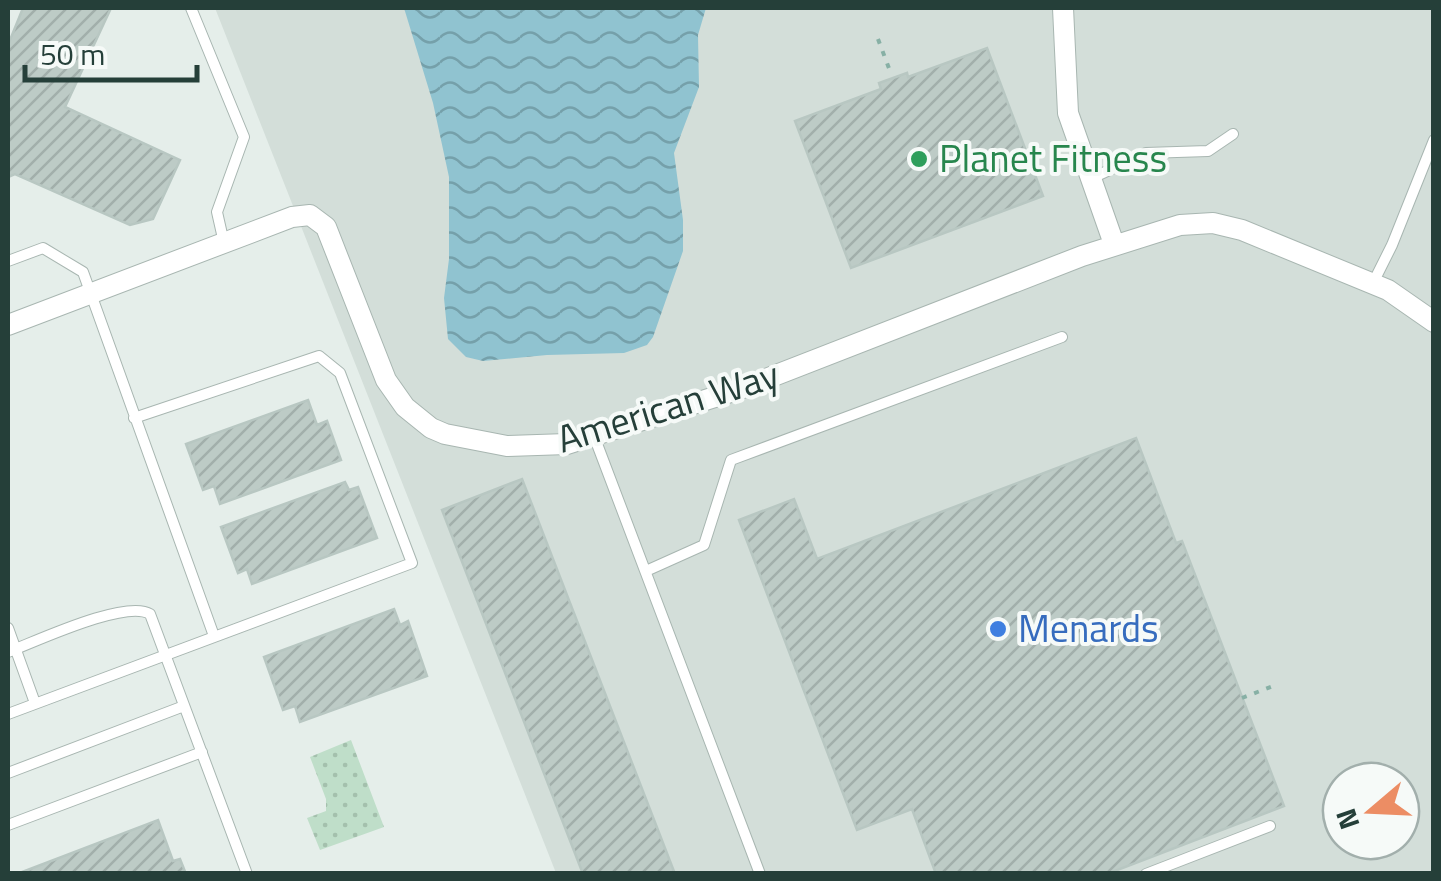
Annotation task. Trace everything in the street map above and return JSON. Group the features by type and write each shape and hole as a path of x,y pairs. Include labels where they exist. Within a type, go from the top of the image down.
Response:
{"street":[{"path":"1062,8 1068,113 1114,244"},
{"name":"American Way","path":"8,325 298,215 310,215 322,222 386,380 405,407 431,428 473,442 526,448 567,444 740,389 1114,244 1180,225 1213,223 1242,230 1373,283 1434,322"}],"lane":[{"path":"191,8 244,137 217,212 224,242"},
{"path":"1090,179 1146,153 1208,151 1233,134"},
{"path":"1373,283 1434,140"},
{"path":"11,257 43,248 83,272 214,636"},
{"path":"646,572 704,544 731,460 1062,337"},
{"path":"8,714 412,563 340,373 320,356 134,418"},
{"path":"594,436 760,874"},
{"path":"12,651 120,610 140,608 150,614 247,874"},
{"path":"8,628 12,651 35,704"},
{"path":"8,773 184,706"},
{"path":"8,826 202,752"},
{"path":"1146,874 1270,826"}],"path":[{"path":"878,39 890,71"},
{"path":"1242,698 1274,686"}],"shaded area":[{"path":"215,8 1433,8 1433,873 556,873"}],"green space":[{"path":"351,740 384,827 320,850 307,818 326,811 326,799 310,757"}],"water":[{"path":"404,8 706,8 698,35 699,87 674,153 683,251 647,345 624,353 483,361 466,357 448,339 444,298 449,259 449,177 433,103"}],"building":[{"path":"23,8 111,8 65,107 180,160 153,219 130,225 15,174 8,177 8,45"},
{"name":"Planet Fitness","path":"987,48 1043,196 851,268 795,121 881,89 879,83 907,73 908,77"},
{"path":"308,400 317,425 327,421 341,460 220,504 214,486 203,490 186,444"},
{"name":"Menards","path":"1136,438 1176,543 1182,541 1284,806 1107,874 936,874 912,809 857,830 739,520 794,499 817,559"},
{"path":"522,479 675,874 583,874 442,510"},
{"path":"345,482 349,490 358,487 377,538 252,584 247,569 238,573 221,527"},
{"path":"394,609 400,625 408,621 427,676 300,722 295,706 283,710 264,657"},
{"path":"158,820 173,861 180,859 186,874 17,874"}],"place":[{"name":"Planet Fitness","path":"919,159"},
{"name":"Menards","path":"998,629"}]}
